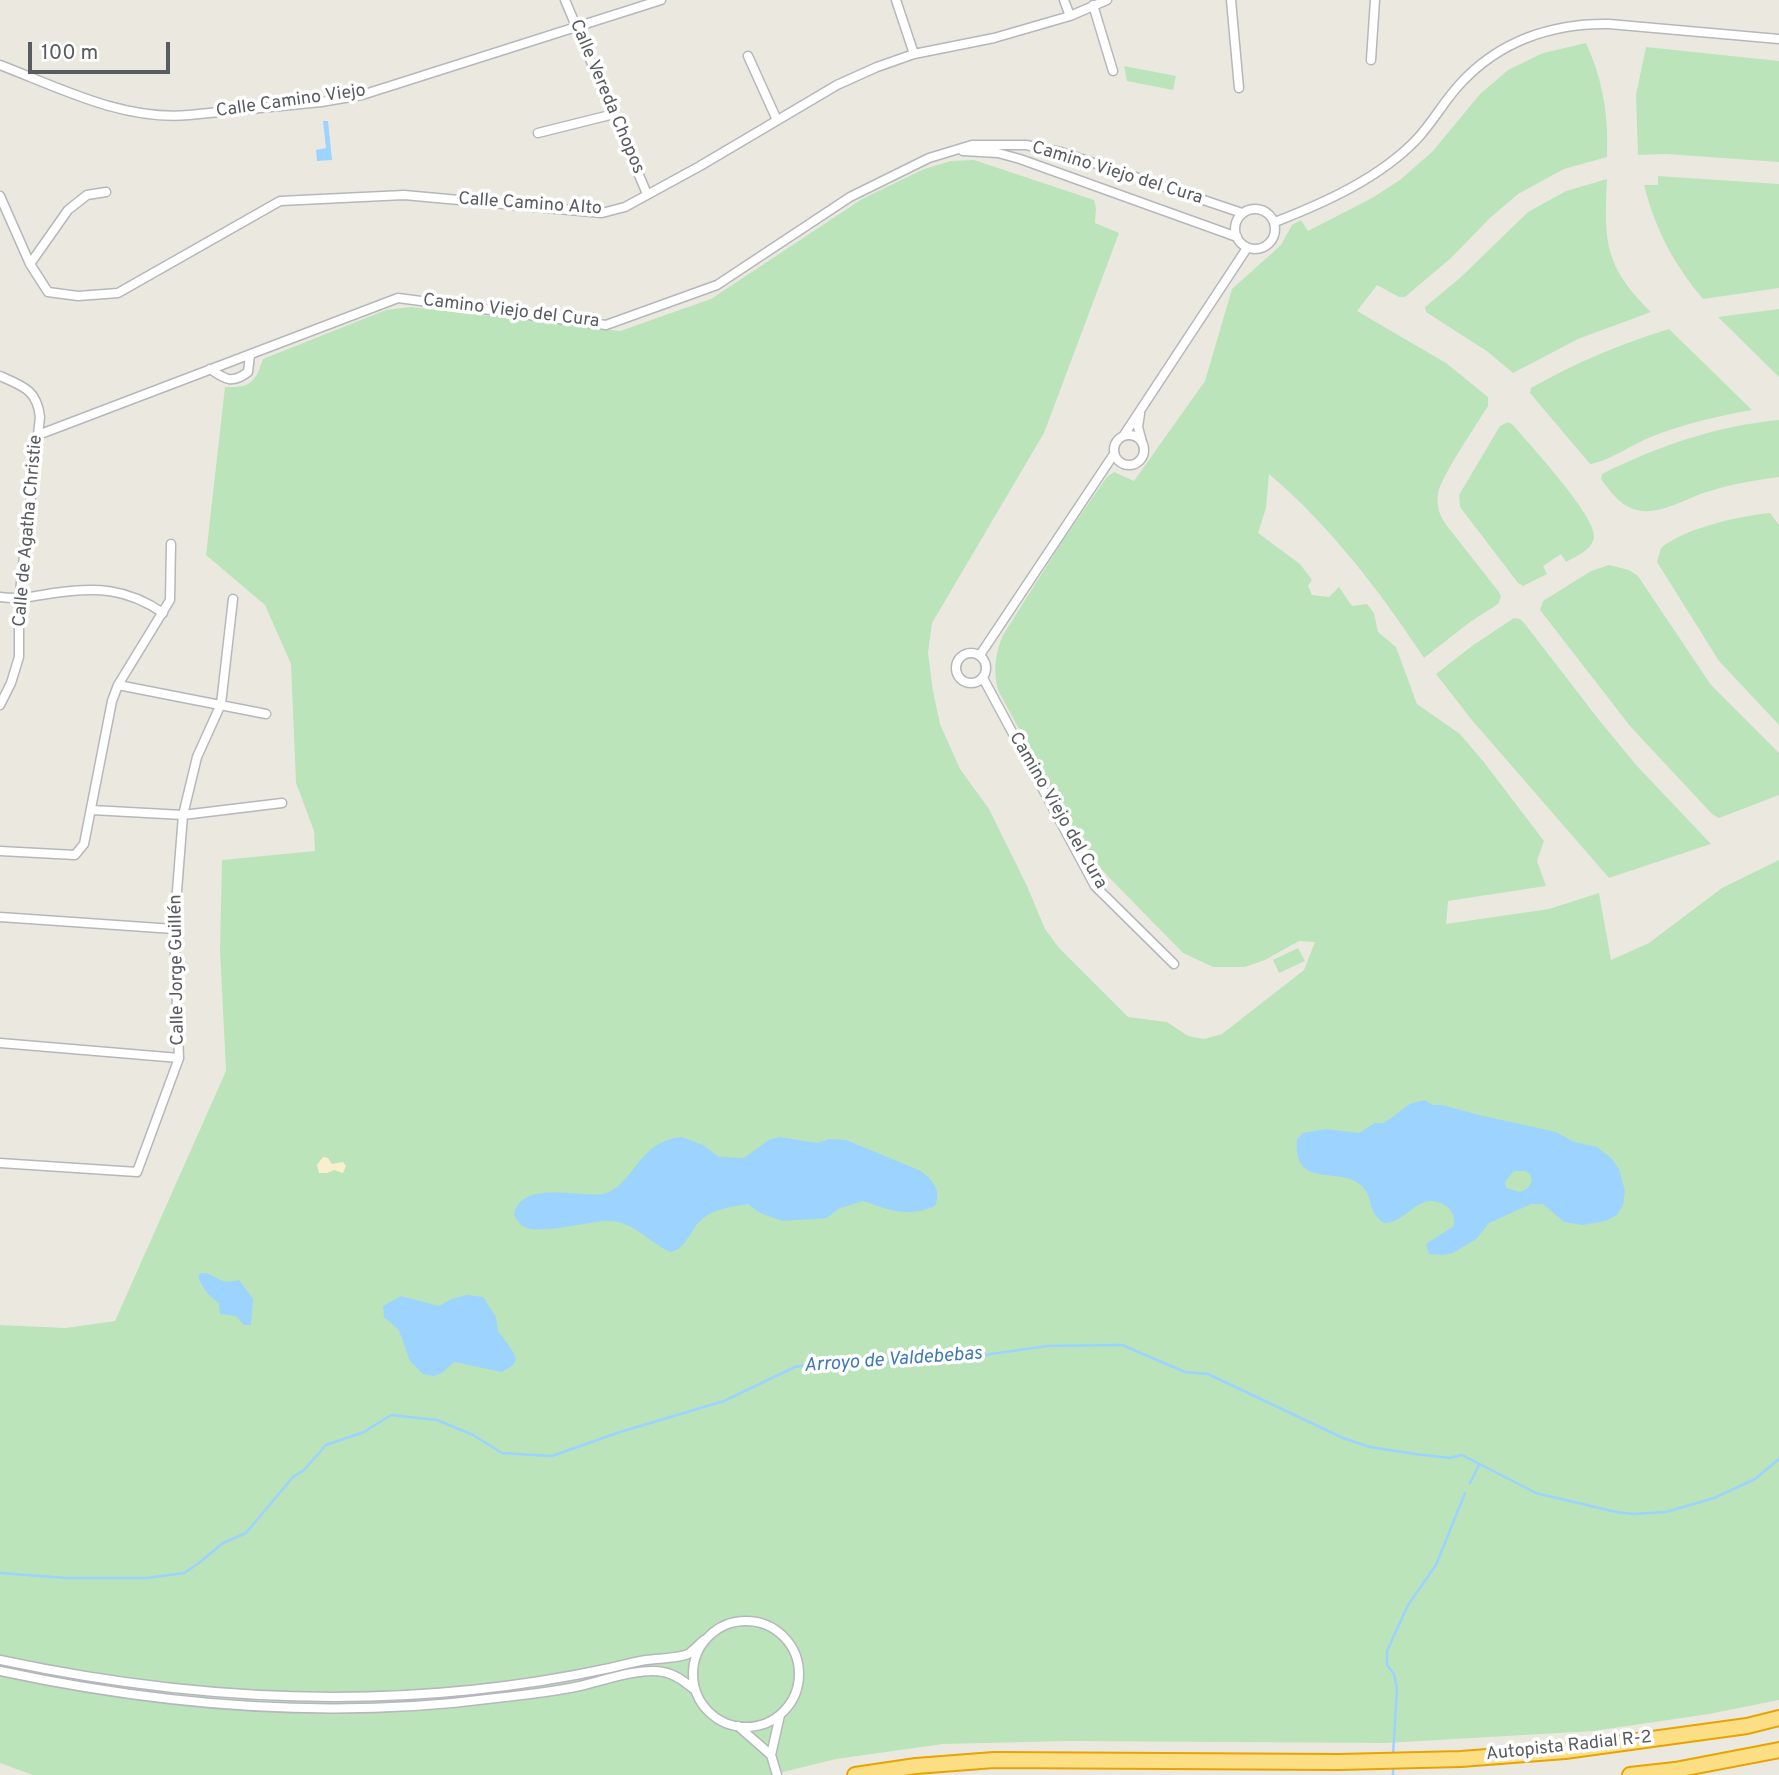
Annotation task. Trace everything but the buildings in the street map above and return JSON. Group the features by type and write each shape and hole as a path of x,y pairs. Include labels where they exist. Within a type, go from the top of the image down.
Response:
{"highway":[{"name":"Autopista Radial R-2","path":"855,1775 916,1766 994,1760 1339,1762 1461,1759 1565,1751 1747,1726 1779,1718"},
{"name":"Autopista Radial R-2","path":"1630,1775 1675,1770 1779,1750"}],"street":[{"name":"Calle Vereda Chopos","path":"565,0 647,194"},
{"name":"Calle Camino Viejo","path":"0,65 124,110 170,117 321,102 362,95 662,0"},
{"path":"896,0 914,54"},
{"path":"1064,0 1070,16"},
{"name":"Calle Camino Alto","path":"0,196 30,264 48,292 78,296 118,293 280,201 404,195 602,212 625,207 837,85 877,66 914,54 994,38 1070,16 1107,0"},
{"path":"1231,0 1238,88"},
{"path":"1371,60 1375,0"},
{"path":"1093,5 1113,71"},
{"path":"1275,222 1331,198 1377,172 1417,139 1461,82 1495,54 1524,38 1558,26 1596,23 1779,39"},
{"path":"748,56 777,120"},
{"path":"538,133 614,114"},
{"name":"Camino Viejo del Cura","path":"38,435 398,298 606,325 717,285 850,197 901,170 972,145 1026,145 1061,152 1242,214"},
{"name":"Camino Viejo del Cura","path":"949,152 998,153 1020,159 1237,237"},
{"path":"30,264 68,209 87,195 106,192"},
{"path":"1249,210 1265,211 1275,222 1274,238 1263,248 1247,248 1237,237 1237,220 1249,210"},
{"path":"979,655 1100,476 1114,454 1116,442 1141,411 1247,248"},
{"path":"210,369 224,379 238,379 248,372 250,355"},
{"name":"Calle de Agatha Christie","path":"0,376 32,392 40,417 19,600 19,657 11,683 0,705"},
{"path":"1114,454 1120,463 1129,466 1139,462 1144,453 1138,427 1141,411"},
{"path":"1124,435 1134,436 1142,443"},
{"path":"1100,476 1120,463"},
{"path":"0,851 75,855 85,844 112,701 118,685 170,600 171,544"},
{"path":"0,597 19,600 55,593 106,589 130,594 163,613"},
{"name":"Calle Jorge Guillén","path":"0,1163 137,1172 179,1058 174,929 183,815 197,757 221,704 233,599"},
{"path":"969,652 979,655 987,666 982,678 978,681 963,680 957,672 960,657 969,652"},
{"name":"Camino Viejo del Cura","path":"982,678 1095,886 1174,964"},
{"path":"118,685 266,714"},
{"path":"92,810 183,815 282,803"},
{"path":"0,917 174,929"},
{"path":"0,1043 179,1058"},
{"path":"0,1660 119,1683 179,1690 254,1696 388,1696 454,1692 574,1675 688,1654 704,1640 717,1629 734,1622 751,1621 769,1625 783,1636 794,1650 799,1667 798,1685 791,1701 780,1715 767,1723 738,1726 723,1722 711,1714 701,1703 695,1690 692,1672 695,1656 704,1640"},
{"path":"0,1671 118,1694 253,1708 377,1708 455,1704 576,1687 646,1671 662,1671 682,1679 695,1690"},
{"path":"777,1775 771,1755 780,1715"},
{"path":"738,1726 771,1755"}],"green space":[{"path":"1586,43 1604,99 1607,157 1564,169 1518,194 1451,258 1405,297 1399,297 1377,285 1357,311 1446,363 1488,397 1488,406 1440,486 1438,503 1447,526 1499,592 1501,597 1498,604 1424,658 1353,560 1292,494 1269,474 1266,508 1258,533 1300,564 1312,580 1308,586 1312,595 1329,597 1339,587 1352,606 1367,604 1374,613 1378,632 1396,647 1417,704 1460,734 1544,841 1537,861 1546,886 1448,901 1446,924 1549,909 1599,893 1611,960 1649,943 1722,888 1779,860 1779,1700 1709,1714 1593,1731 1386,1743 1069,1741 943,1744 836,1759 771,1775 33,1775 0,1763 0,1325 66,1328 115,1321 226,1071 220,951 222,860 315,851 314,831 296,783 291,664 265,605 206,555 225,387 247,385 255,378 263,359 386,310 411,307 620,331 711,299 862,199 924,169 951,161 974,160 1094,200 1095,223 1119,233 1044,433 932,623 928,653 940,724 960,769 989,809 1045,929 1059,948 1128,1017 1167,1022 1188,1036 1204,1039 1222,1034 1304,970 1315,942 1299,941 1265,960 1245,967 1213,967 1183,953 1093,861 1073,830 998,690 995,669 1000,642 1063,540 1107,477 1114,472 1134,481 1205,381 1232,289 1281,245 1292,225 1301,220 1308,231 1372,198 1400,180 1433,151 1480,94 1508,70 1543,53"},
{"path":"1646,47 1779,61 1779,162 1667,154 1638,155 1636,95"},
{"path":"1124,66 1176,76 1173,90 1127,81"},
{"path":"1658,176 1779,184 1779,288 1703,299 1674,259 1654,217 1644,185 1658,185"},
{"path":"1607,179 1606,219 1610,252 1624,281 1651,312 1578,339 1513,373 1488,352 1426,312 1425,307 1460,278 1528,212 1566,191"},
{"path":"1779,309 1779,377 1718,317"},
{"path":"1669,329 1752,410 1676,428 1590,464 1530,393 1531,388 1598,355"},
{"path":"1779,420 1779,477 1727,486 1664,508 1646,511 1631,508 1621,502 1601,479 1602,474 1666,446 1710,432"},
{"path":"1508,422 1574,498 1592,528 1594,538 1583,553 1566,562 1561,554 1543,566 1547,574 1523,586 1460,507 1459,495 1500,426"},
{"path":"1770,513 1779,525 1779,725 1719,661 1657,562 1661,548 1684,535 1728,520"},
{"path":"1609,565 1629,570 1638,576 1711,685 1779,753 1779,795 1719,818 1712,814 1630,726 1540,610 1543,601 1591,571"},
{"path":"1514,618 1525,624 1637,766 1711,844 1609,878 1471,719 1436,674"},
{"path":"1298,948 1305,961 1279,973 1273,960"}],"sand":[{"path":"323,1157 328,1158 332,1164 343,1162 346,1166 343,1173 334,1170 319,1173 317,1165"}],"water":[{"path":"323,121 328,121 332,160 317,161 316,150 326,148"},
{"path":"1424,1100 1433,1105 1556,1132 1574,1142 1597,1147 1611,1158 1619,1169 1625,1191 1623,1205 1617,1215 1605,1221 1582,1225 1564,1222 1543,1204 1531,1204 1489,1223 1476,1239 1453,1253 1429,1254 1426,1244 1454,1226 1453,1215 1446,1206 1428,1201 1392,1222 1384,1223 1375,1214 1363,1187 1343,1177 1310,1171 1302,1166 1298,1155 1297,1139 1303,1133 1326,1129 1359,1133 1375,1123 1384,1123 1410,1104","holes":["1514,1171 1530,1174 1532,1181 1528,1188 1520,1192 1506,1188 1505,1182"]},
{"path":"681,1137 703,1145 719,1157 744,1158 769,1140 779,1137 818,1143 829,1139 846,1140 921,1171 935,1186 937,1201 935,1206 925,1210 907,1212 890,1210 863,1201 838,1209 827,1218 783,1221 760,1213 748,1204 730,1207 706,1216 681,1247 671,1252 633,1228 617,1222 532,1229 522,1225 514,1215 519,1204 527,1197 552,1192 593,1195 613,1190 655,1147 667,1140"},
{"path":"201,1273 226,1281 239,1280 253,1299 251,1325 244,1325 236,1316 220,1314 219,1303 199,1280"},
{"path":"467,1295 483,1297 496,1317 498,1331 516,1359 513,1365 502,1372 454,1362 442,1373 434,1376 423,1374 410,1361 399,1330 384,1317 383,1306 401,1296 439,1306"}],"waterway":[{"name":"Arroyo de Valdebebas","path":"0,1573 67,1578 147,1578 184,1573 223,1543 246,1533 293,1477 304,1470 326,1445 364,1432 391,1415 437,1420 473,1435 502,1453 552,1456 617,1433 724,1401 795,1367 821,1362 874,1366 892,1361 943,1361 1047,1346 1122,1345 1185,1372 1208,1374 1343,1438 1370,1447 1415,1454 1450,1458 1462,1455 1536,1493 1616,1512 1666,1512 1714,1498 1755,1479 1779,1459"},
{"path":"1470,1483 1479,1465"},
{"path":"1393,1755 1397,1689 1394,1674 1387,1665 1387,1651 1408,1605 1436,1565 1465,1493"},
{"path":"1393,1765 1393,1775"}]}
